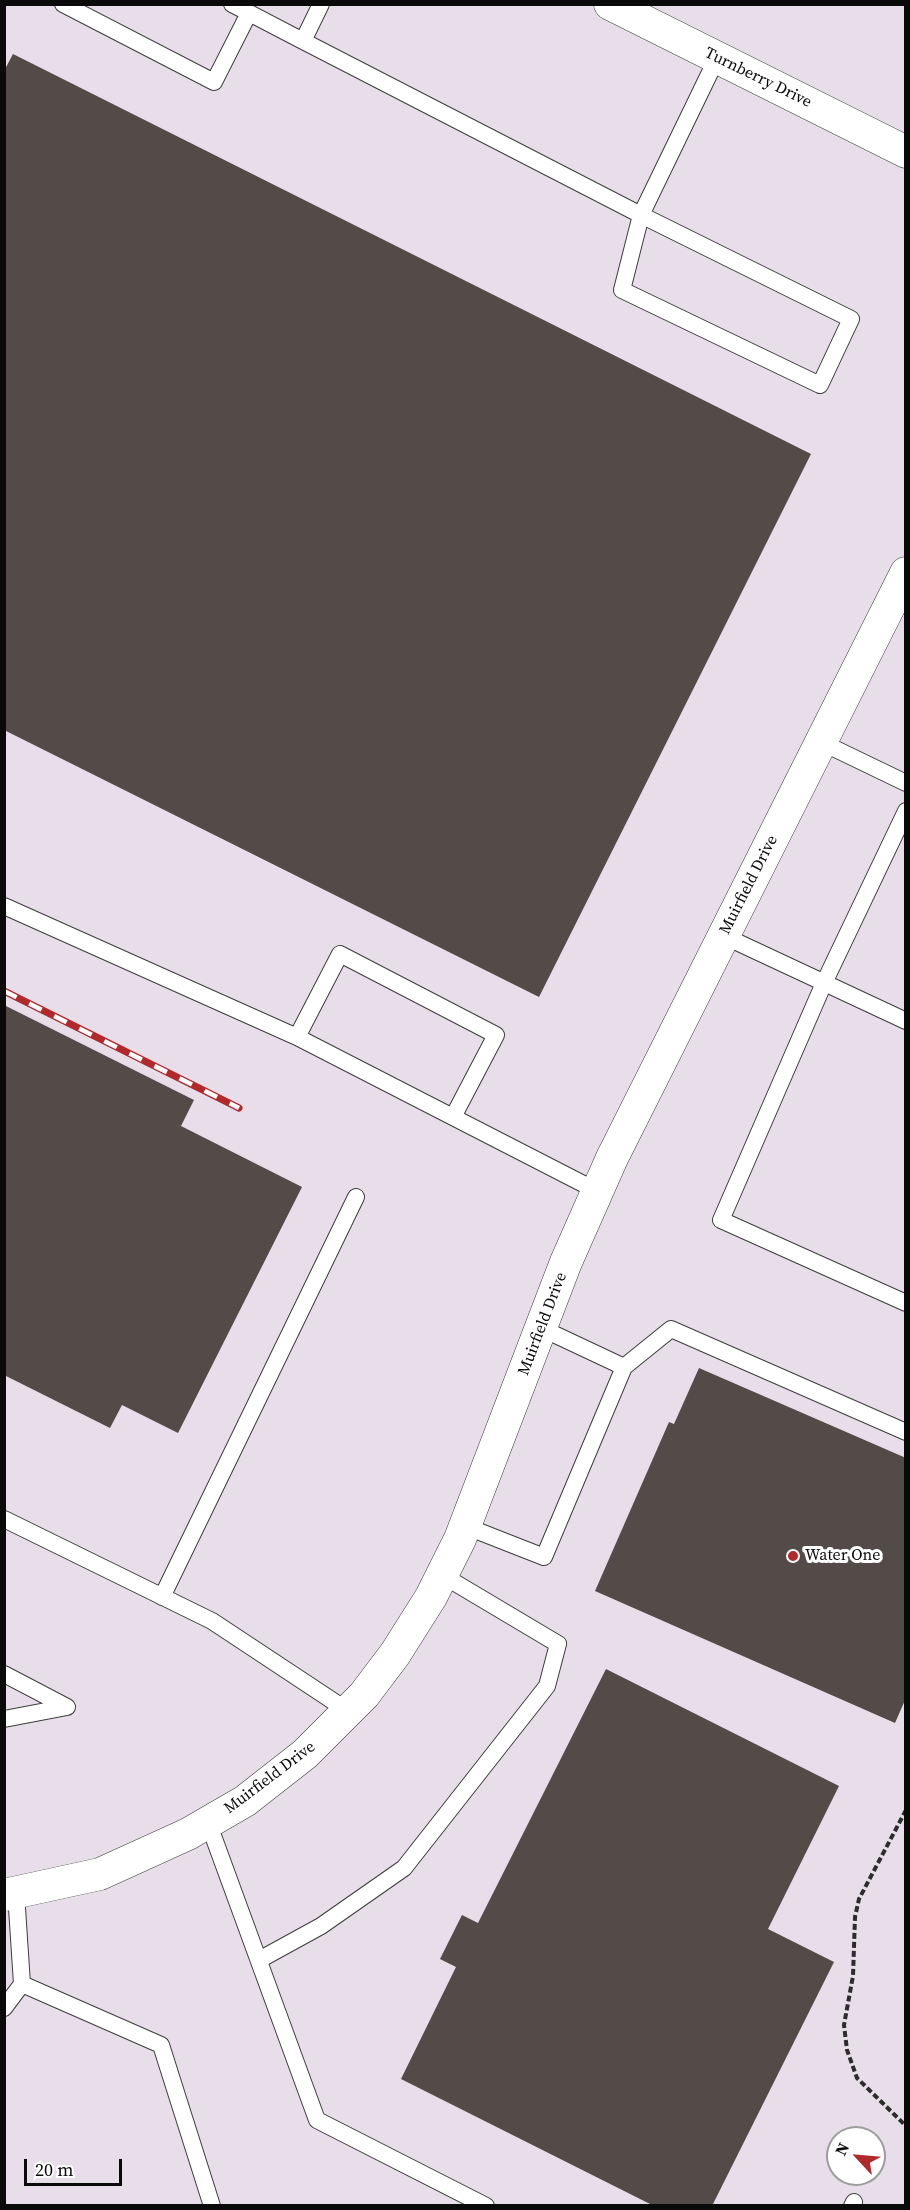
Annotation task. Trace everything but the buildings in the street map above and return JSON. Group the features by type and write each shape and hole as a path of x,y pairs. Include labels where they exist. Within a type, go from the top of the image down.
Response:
{"street":[{"name":"Turnberry Drive","path":"610,4 906,152"},
{"name":"Muirfield Drive","path":"10,1894 100,1874 208,1822 245,1801 305,1754 348,1711 395,1654 442,1575 465,1526 541,1328 597,1191 906,573"}],"lane":[{"path":"63,4 214,82 249,13"},
{"path":"232,4 641,215 851,319 820,386 622,290 641,215 717,58"},
{"path":"303,41 321,4"},
{"path":"821,742 906,783"},
{"path":"906,811 824,983 721,1220 906,1303"},
{"path":"4,906 297,1037 597,1191"},
{"path":"724,936 906,1021"},
{"path":"297,1037 340,954 496,1035 453,1117"},
{"path":"162,1597 356,1197"},
{"path":"541,1328 624,1367"},
{"path":"465,1526 544,1557 624,1367 671,1329 906,1431"},
{"path":"4,1520 212,1621 348,1711"},
{"path":"258,1960 321,1926 404,1868 547,1686 558,1644 442,1575"},
{"path":"4,1674 67,1707 4,1719"},
{"path":"208,1822 317,2120 486,2205"},
{"path":"4,2008 22,1984 10,1894"},
{"path":"22,1984 161,2045 212,2205"}],"path":[{"path":"906,1810 859,1899 855,1917 853,1976 844,2025 847,2050 857,2078 906,2126"}],"shaded area":[{"path":"5,5 905,5 905,2205 5,2206"}],"railway":[{"path":"4,991 239,1108"}],"place":[{"name":"Water One","path":"793,1556"}]}
